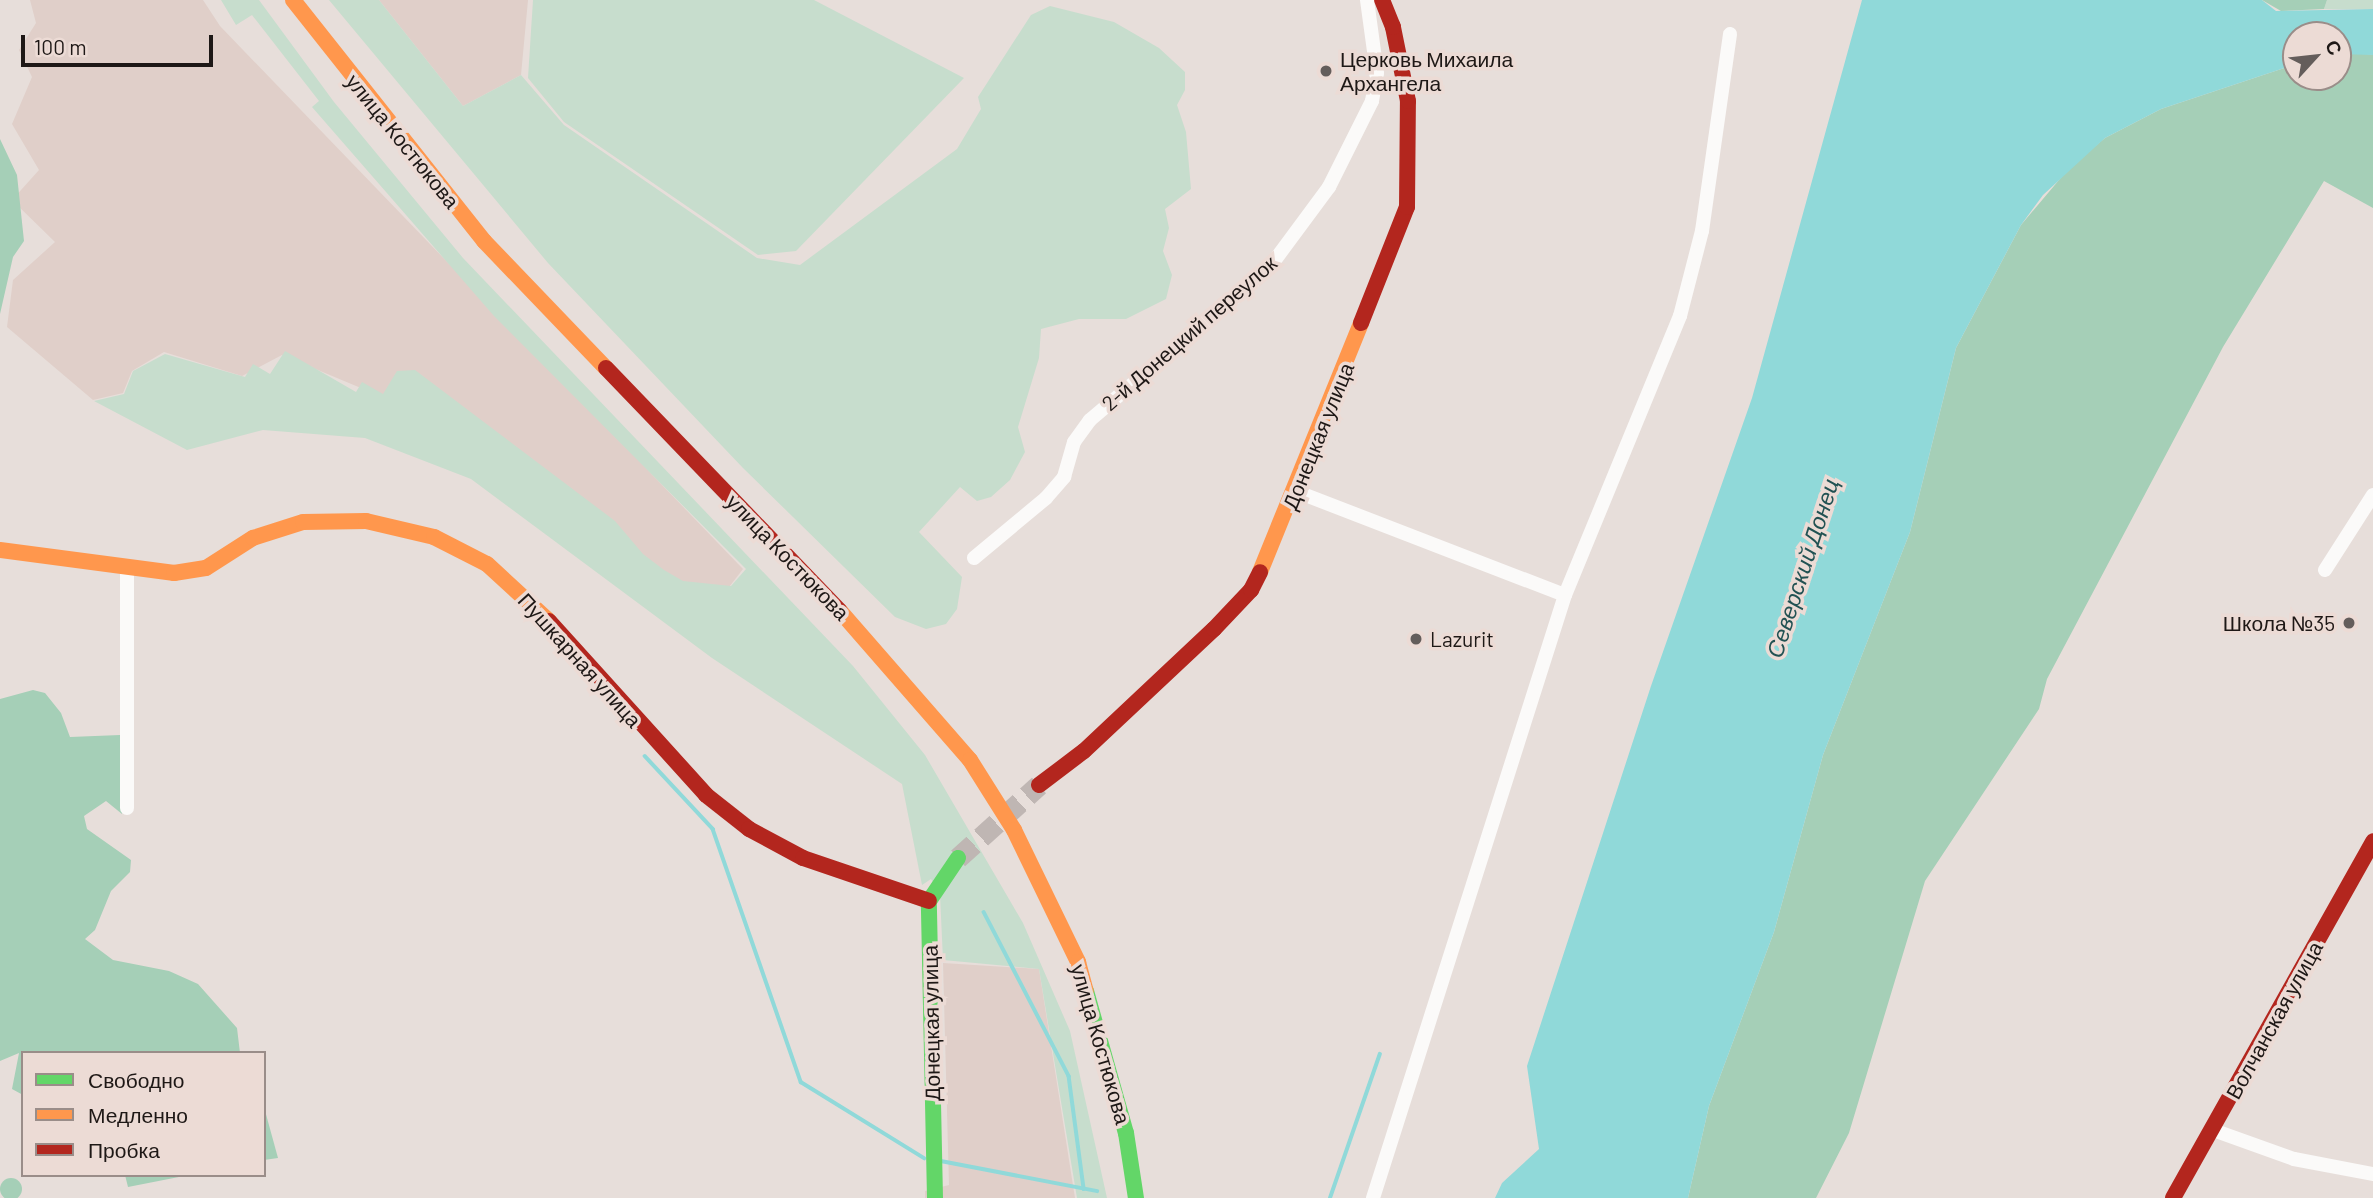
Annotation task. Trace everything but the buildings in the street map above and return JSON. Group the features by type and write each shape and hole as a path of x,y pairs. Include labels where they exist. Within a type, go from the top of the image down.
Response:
{"street":[{"name":"улица Костюкова","path":"293,0 484,241 876,649 971,760 1014,830 1078,962 1123,1120 1136,1198"},
{"name":"2-й Донецкий переулок","path":"974,558 1046,498 1064,477 1074,442 1090,420 1269,268 1329,187 1371,100 1377,73 1367,0"},
{"name":"Донецкая улица","path":"1039,785 1084,751 1251,590 1295,491 1407,207 1408,102 1393,27 1382,0"},
{"path":"1373,1198 1565,595 1680,316 1702,231 1730,34"},
{"path":"1295,491 1565,595"},
{"path":"2325,570 2373,495"},
{"name":"Пушкарная улица","path":"0,550 174,573 206,568 253,538 303,522 366,521 434,537 487,564 533,603 698,786 749,829 803,858 929,901"},
{"path":"127,568 127,808"},
{"name":"Волчанская улица","path":"2173,1198 2373,841"},
{"path":"929,901 958,858"},
{"name":"Донецкая улица","path":"929,901 935,1198"},
{"path":"2213,1130 2294,1159 2373,1174"}],"shaded area":[{"path":"30,0 203,0 220,26 743,569 726,591 687,593 380,396 282,355 242,376 164,352 132,371 123,393 93,400 7,327 13,280 55,242 12,200 39,170 12,124 32,77 19,50 36,23"},
{"path":"379,0 528,0 521,75 463,106"},
{"path":"943,963 1039,969 1075,1198 925,1198 925,1191 949,1185"}],"green space":[{"path":"221,0 259,0 334,102 463,258 853,666 925,755 1023,923 1070,1031 1107,1198 1077,1198 1039,969 943,960 940,895 931,879 922,885 902,784 712,658 471,479 365,438 263,430 187,450 94,401 124,394 133,371 165,354 245,377 253,364 270,374 285,351 356,392 362,382 383,394 397,371 415,370 615,521 643,554 664,570 683,581 731,586 746,569 494,316 312,107 319,101 252,15 236,25"},
{"path":"329,0 379,0 463,106 521,75 564,125 757,258 800,265 957,149 981,109 978,97 1031,15 1050,6 1114,22 1159,48 1185,72 1185,90 1177,105 1186,132 1191,189 1165,209 1169,228 1163,251 1172,275 1166,299 1126,319 1079,319 1041,329 1039,358 1018,427 1025,452 1010,480 991,497 977,501 960,487 919,532 962,577 957,609 946,624 926,629 895,617 743,468 548,263"},
{"path":"533,0 814,0 964,78 796,251 758,255 564,122 528,78"},
{"path":"2262,0 2327,0 2324,9 2281,11"},
{"path":"2327,0 2373,0 2373,9 2324,9"},
{"path":"2352,52 2373,55 2373,208 2324,181 2223,347 2047,679 2039,709 1925,881 1849,1133 1816,1198 1688,1198 1709,1106 1774,932 1823,755 1910,532 1956,348 2021,225 2070,167 2105,138 2161,109 2282,69 2282,91 2352,91"},
{"path":"0,139 17,175 24,241 13,257 0,314"},
{"path":"33,690 45,693 61,713 70,737 120,735 122,814 106,801 84,816 87,829 131,860 130,872 111,891 95,930 85,939 113,960 169,971 198,984 237,1028 240,1051 21,1051 21,1094 12,1089 19,1053 0,1061 0,699"},
{"path":"266,1114 278,1158 266,1160"},
{"path":"126,1177 179,1177 128,1187"},
{"path":"11,1178 19,1181 19,1197 3,1197 0,1189 3,1181"}],"water":[{"name":"Северский Донец","path":"1862,0 2262,0 2276,11 2373,9 2373,55 2352,54 2352,21 2282,21 2282,69 2161,109 2105,138 2043,195 2021,225 1956,348 1910,532 1823,755 1774,932 1709,1106 1688,1198 1495,1198 1502,1183 1539,1149 1527,1066 1651,686 1752,398"}],"waterway":[{"path":"645,756 713,829 801,1082 924,1158"},
{"path":"984,912 1069,1076 1084,1189"},
{"path":"1330,1198 1380,1054"},
{"path":"941,1161 1097,1191"}],"tunnel":[{"path":"958,858 1039,785"}],"traffic: fast":[{"path":"935,1198 929,901 958,858"},
{"path":"1086,991 1126,1133 1136,1198"}],"traffic: slow":[{"path":"293,0 484,241 606,368"},
{"path":"1260,572 1361,323"},
{"path":"0,550 174,573 206,568 253,538 303,522 366,521 434,537 487,564 549,621"},
{"path":"840,611 970,760 1014,830 1078,962 1086,991"}],"traffic: jam":[{"path":"1361,323 1407,207 1408,101 1393,27 1382,0"},
{"path":"606,368 840,611"},
{"path":"1039,785 1084,751 1214,629 1251,590 1260,572"},
{"path":"549,621 706,795 749,829 803,858 929,901"},
{"path":"2173,1198 2373,841"}],"place":[{"name":"Церковь Михаила Архангела","path":"1326,71"},
{"name":"Школа №35","path":"2349,623"},
{"name":"Lazurit","path":"1416,639"}]}
